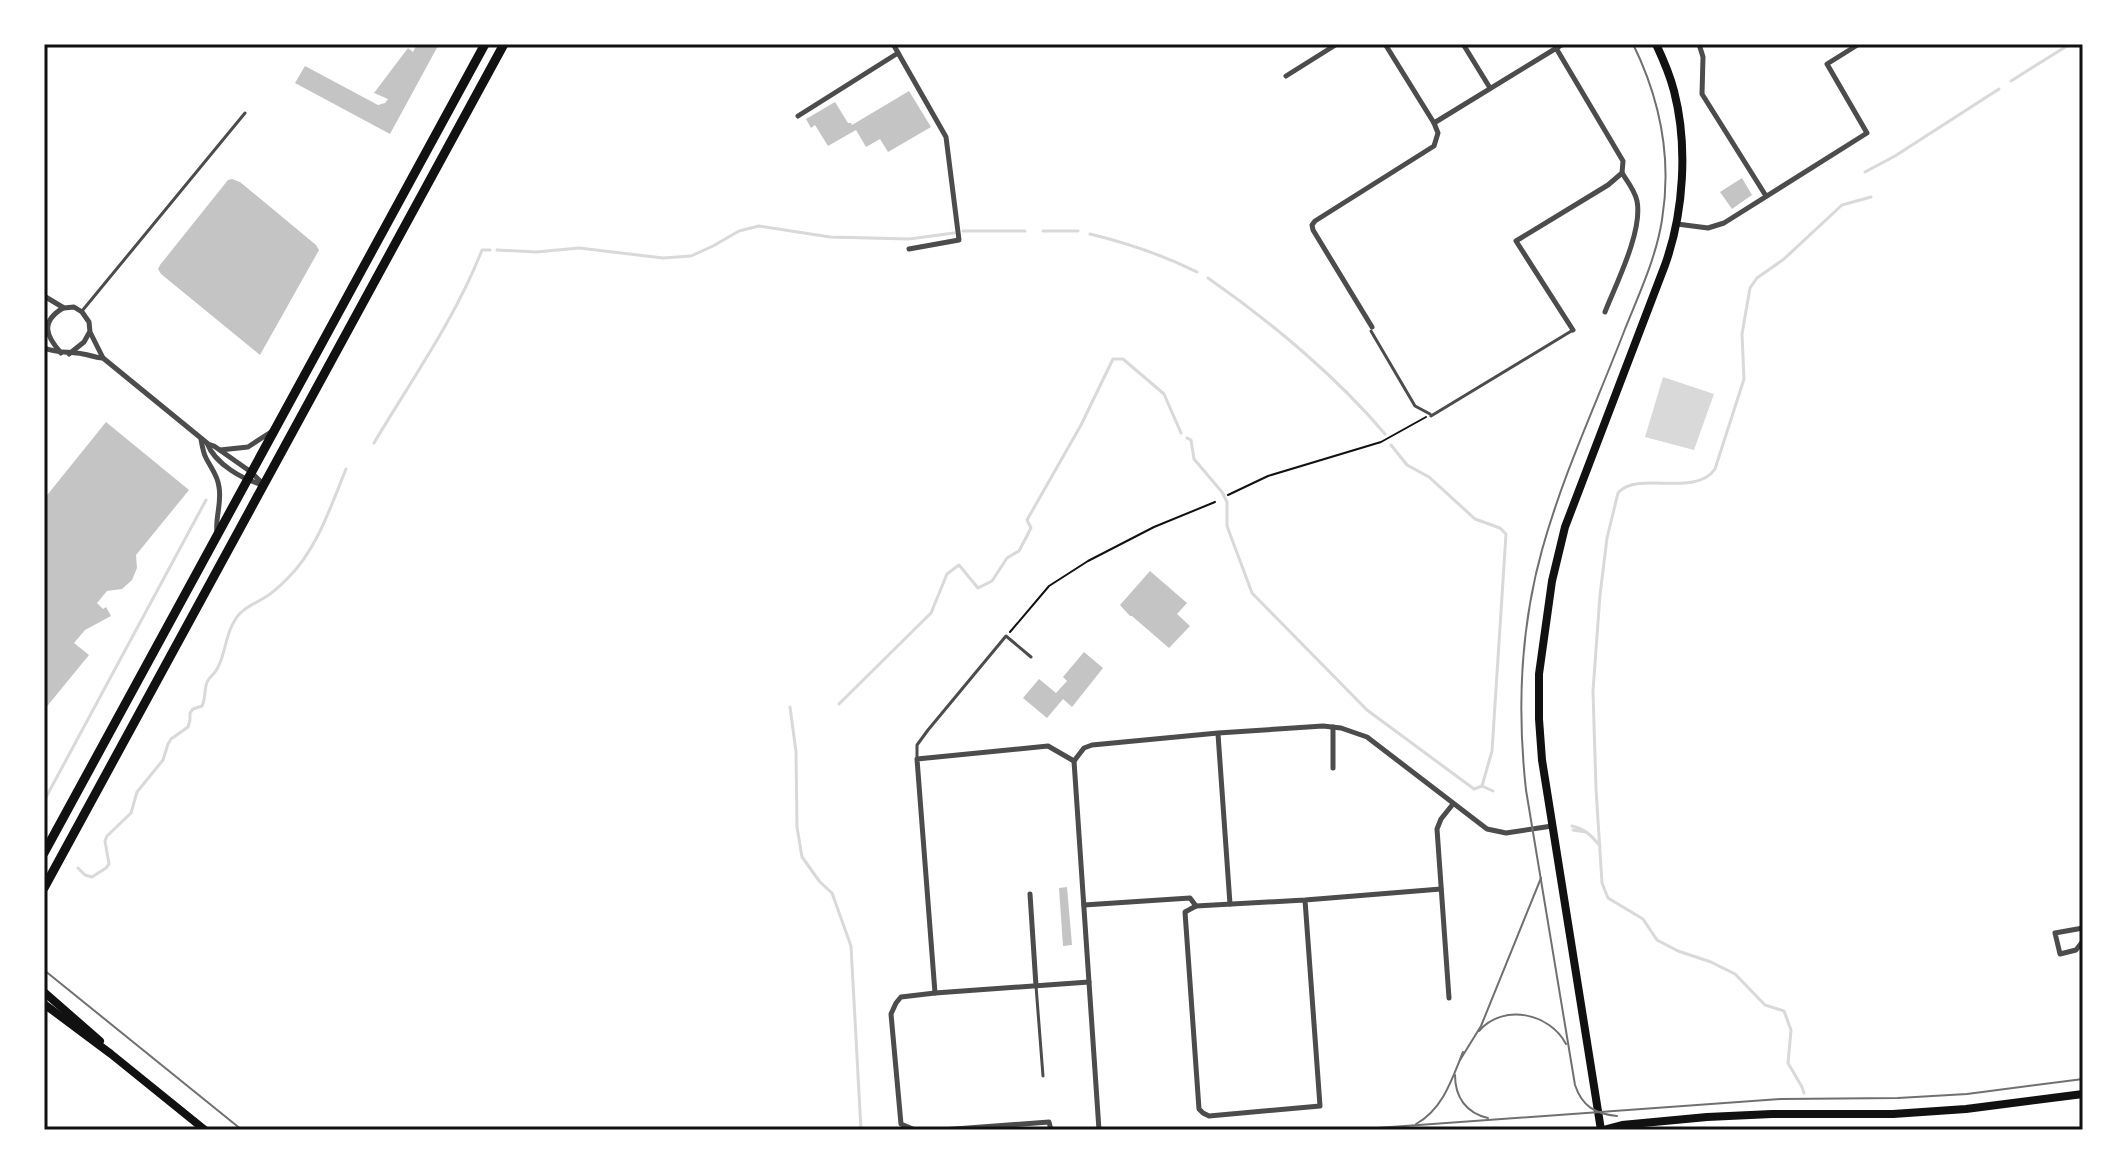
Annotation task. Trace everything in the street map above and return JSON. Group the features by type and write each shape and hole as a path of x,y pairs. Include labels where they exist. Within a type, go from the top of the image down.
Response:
{"main road":[{"path":"44,853 485,44"},
{"path":"44,888 504,44"},
{"path":"1656,44 1673,86 1679,117 1681,178 1677,224 1665,265 1565,527 1552,581 1539,674 1542,760 1602,1130 1622,1125 1707,1117 1893,1114 1966,1109 2083,1094"},
{"path":"44,992 111,1054"},
{"path":"44,1004 205,1130"}],"street":[{"path":"893,44 946,137 959,240 909,249"},
{"path":"1286,76 1337,44"},
{"path":"1372,329 1312,225 1434,146 1438,133 1434,123 1385,44"},
{"path":"1463,44 1490,88"},
{"path":"1434,123 1563,44"},
{"path":"1699,44 1703,57 1702,94 1767,196"},
{"path":"1677,224 1708,228 1724,223 1867,133 1827,64 1859,44"},
{"path":"1556,48 1623,161 1622,173 1635,193 1638,210 1630,247 1605,312"},
{"path":"798,116 898,53"},
{"path":"1573,330 1516,241 1608,185 1622,173"},
{"path":"44,296 64,308"},
{"path":"58,353 46,325 64,308 74,307 89,322 90,332 103,358 249,476"},
{"path":"69,354 84,342 90,332"},
{"path":"44,348 58,353 103,358"},
{"path":"46,356 58,353"},
{"path":"220,450 248,447 275,429"},
{"path":"200,438 219,487 218,535"},
{"path":"207,443 210,451 264,485"},
{"path":"1333,727 1333,768"},
{"path":"1099,1130 1074,761 1084,748 1218,733 1341,728 1367,737 1477,824 1506,833 1552,826"},
{"path":"1218,733 1230,904"},
{"path":"935,993 917,759 1048,746 1074,761"},
{"path":"1449,998 1437,829 1453,804"},
{"path":"1305,900 1320,1106 1209,1116 1199,1109 1185,912 1196,906 1441,889"},
{"path":"1030,894 1036,986"},
{"path":"1084,905 1190,898 1196,906"},
{"path":"2083,928 2055,933 2060,954 2076,950 2083,941"},
{"path":"915,1130 901,1127 891,1014 901,997 1089,982"},
{"path":"941,1130 1049,1122 1051,1130"}],"lane":[{"path":"82,312 245,113"},
{"path":"1372,329 1415,406 1431,415 1573,330"},
{"path":"917,759 917,745 1006,636 1031,657"},
{"path":"1036,986 1043,1076"}],"path":[{"path":"1228,495 1268,476 1381,442 1431,415"},
{"path":"1006,636 1049,586 1088,561 1154,527 1215,502"}],"shaded area":[{"path":"1663,377 1714,394 1694,450 1645,437"}],"building":[{"path":"417,44 439,44 390,134 295,83 305,66 378,105 385,103 388,99 374,93 408,48 413,52"},
{"path":"909,91 931,127 888,152 880,139 866,147 856,130 828,146 815,125 811,128 806,119 835,102 852,125"},
{"path":"1742,178 1752,195 1732,209 1720,192"},
{"path":"228,180 240,182 319,250 260,355 158,269"},
{"path":"106,422 189,490 136,555 137,568 132,580 122,589 107,591 97,603 103,609 106,607 111,616 85,630 74,643 89,655 44,710 44,499"},
{"path":"1150,571 1187,603 1177,614 1190,626 1169,648 1120,605"},
{"path":"1084,652 1103,668 1072,707 1063,699 1047,718 1023,698 1039,679 1056,693 1067,681 1063,677"},
{"path":"1067,887 1072,945 1063,946 1059,888"}],"waterway":[{"path":"2011,81 2070,44"},
{"path":"1865,172 1999,89"},
{"path":"1804,1093 1788,1063 1791,1030 1784,1011 1765,1005 1735,974 1657,940 1643,919 1608,898 1602,883 1593,691 1600,595 1607,538 1618,493 1639,484 1694,482 1715,469 1744,379 1742,334 1750,288 1757,278 1784,259 1842,205 1871,197"},
{"path":"497,250 536,252 579,248 663,258 691,256 739,231 759,226 830,237 909,239 954,233"},
{"path":"963,231 1025,231"},
{"path":"1043,231 1078,231"},
{"path":"1090,234 1145,250 1197,272"},
{"path":"374,443 446,325 482,250 490,250"},
{"path":"1208,278 1302,351 1385,434"},
{"path":"839,704 931,613 947,574 959,565 978,588 992,581 1007,558 1019,551 1031,528 1027,520 1081,425 1113,359 1123,359 1164,394 1181,433"},
{"path":"1187,438 1191,440 1194,459 1227,502 1227,526 1252,593 1367,710 1474,789 1482,786"},
{"path":"1391,445 1407,465 1429,477 1475,519 1500,528 1506,534 1492,751 1482,786 1493,791"},
{"path":"78,868 92,877 109,864 107,836 131,813 137,792 163,760 171,739 188,727 193,709 202,706 207,682 221,661 235,620 244,610 277,589 298,567 322,526 346,469"},
{"path":"44,801 206,500"},
{"path":"790,707 796,752 797,827 802,857 832,893 851,946 861,1130"},
{"path":"1572,826 1588,833 1600,846"},
{"path":"1573,830 1586,832"}],"tram line":[{"path":"1617,1116 1590,1108 1575,1085 1526,790 1521,699 1529,609 1550,522 1646,276 1662,220 1665,174 1661,130 1650,86 1633,44"},
{"path":"1460,1060 1481,1026 1541,878"},
{"path":"44,970 242,1130"},
{"path":"1479,1031 1500,1017 1526,1015 1549,1025 1566,1044"},
{"path":"1416,1124 1440,1102 1463,1052"},
{"path":"1455,1075 1463,1103 1480,1116 1488,1118"},
{"path":"1349,1130 1781,1099 1967,1094 2083,1079"}]}
